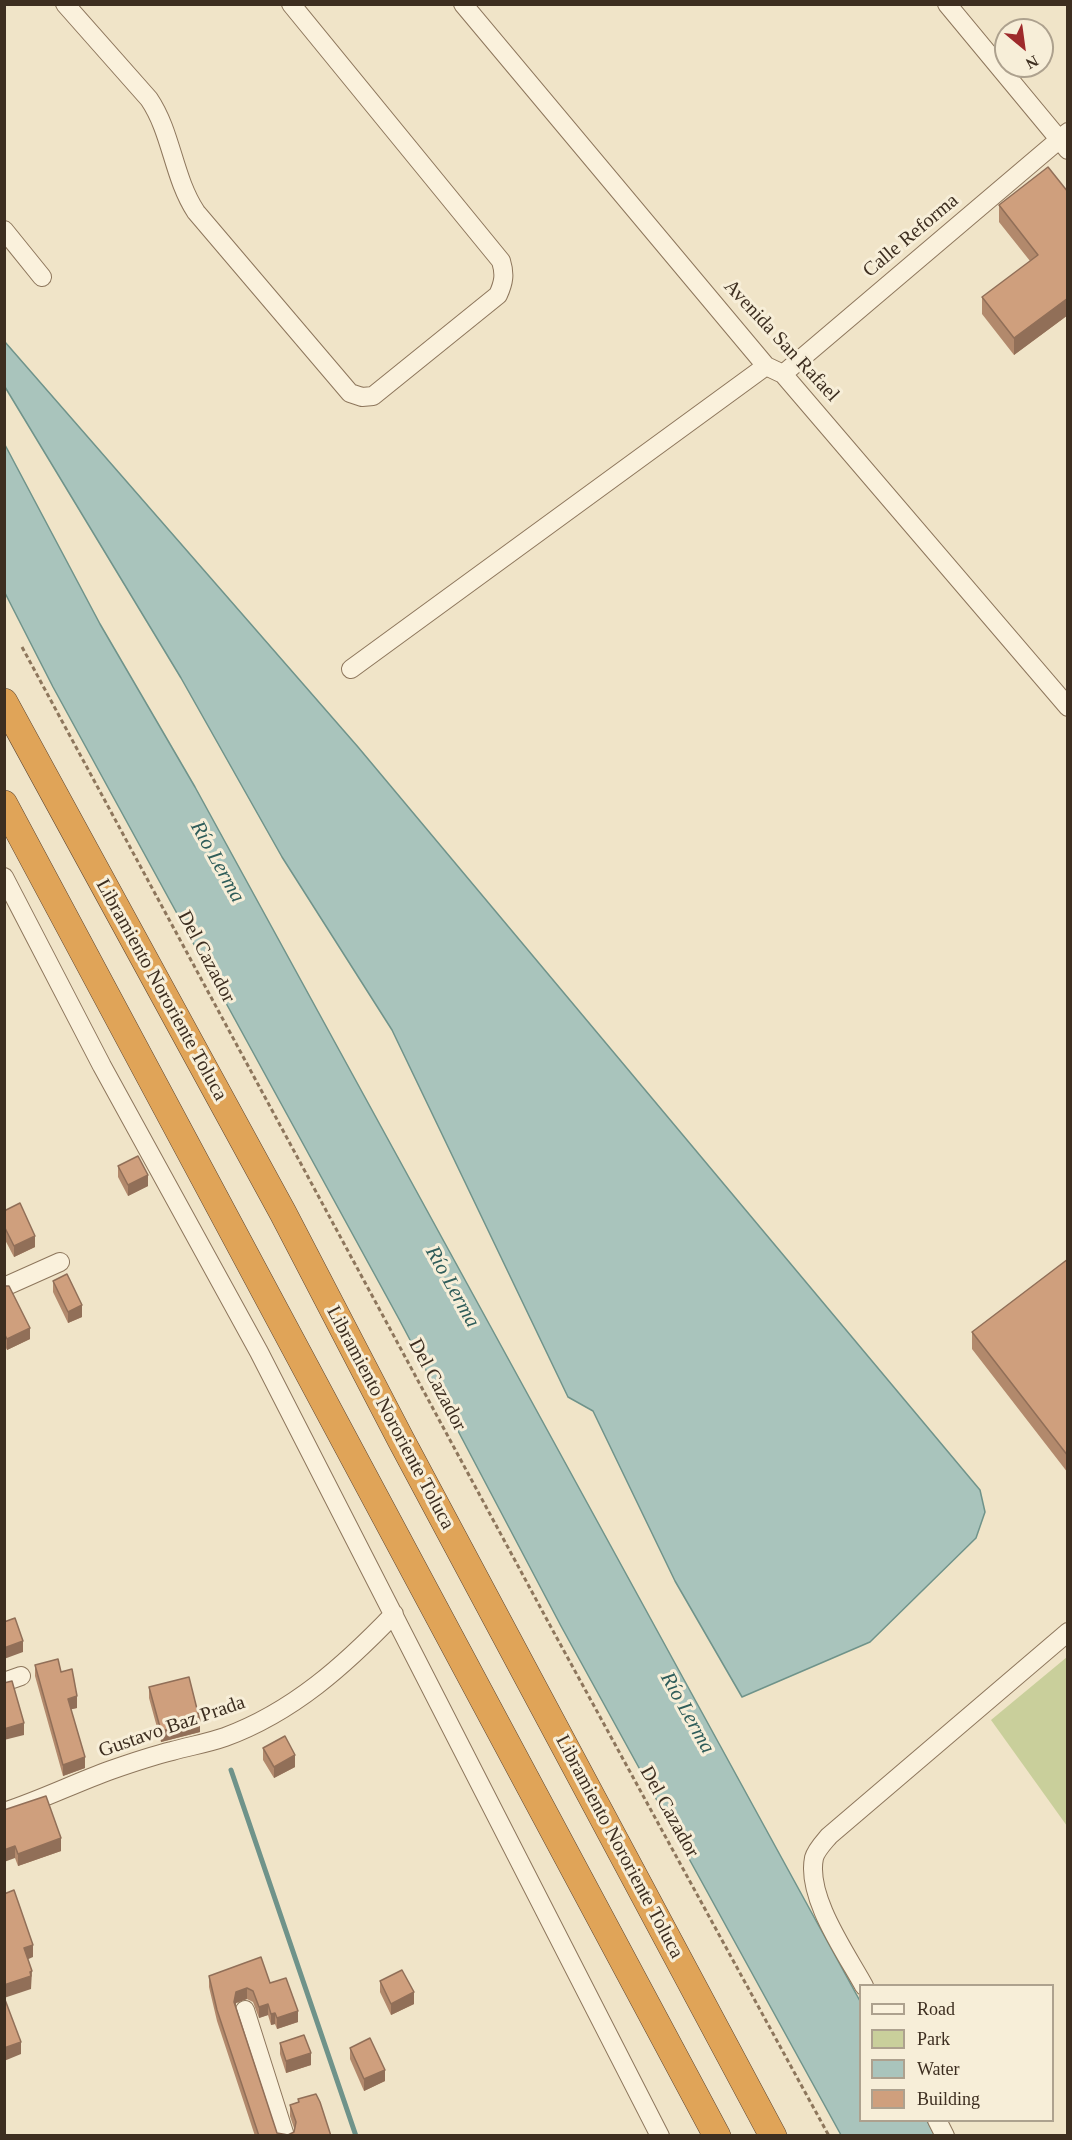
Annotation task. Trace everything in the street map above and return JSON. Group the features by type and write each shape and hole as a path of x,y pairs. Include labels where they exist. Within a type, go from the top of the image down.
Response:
{"highway":[{"name":"Libramiento Nororiente Toluca","path":"4,702 277,1203 773,2136"},
{"path":"4,804 717,2136"}],"street":[{"path":"64,4 149,99 159,114 182,186 196,212 350,393 362,397 373,396 498,295 505,273 501,261 291,4"},
{"name":"Avenida San Rafael","path":"463,4 775,370 1068,707"},
{"path":"947,4 1065,140"},
{"name":"Calle Reforma","path":"351,669 775,370 1065,140"},
{"path":"4,230 42,278"},
{"path":"4,877 102,1066 259,1352 660,2136"},
{"path":"4,1287 60,1262"},
{"name":"Gustavo Baz Prada","path":"4,1812 102,1773 225,1737 245,1728 302,1697 326,1680 394,1614"},
{"path":"863,1984 825,1915 815,1884 814,1857 829,1836 1068,1632"},
{"path":"245,2010 285,2136"},
{"path":"938,2122 945,2136"}],"path":[{"name":"Del Cazador","path":"22,647 529,1587 829,2136"}],"green space":[{"path":"1067,1657 1067,1826 991,1720"}],"water":[{"path":"5,342 358,747 980,1490 985,1512 976,1538 870,1642 742,1697 675,1581 593,1411 568,1397 392,1030 282,857 181,678 5,387"},
{"name":"Río Lerma","path":"4,443 100,624 195,787 859,1999 859,2122 928,2122 935,2135 841,2135 561,1626 399,1319 53,687 5,593"}],"building":[{"path":"1048,167 1068,192 1068,298 1014,338 982,297 1038,255 999,205"},
{"path":"138,1156 148,1175 128,1185 118,1166"},
{"path":"20,1203 35,1236 14,1246 4,1226 4,1211"},
{"path":"1068,1259 1068,1456 972,1332"},
{"path":"67,1274 82,1305 68,1312 53,1281"},
{"path":"4,1286 9,1286 30,1328 7,1339 4,1333"},
{"path":"15,1618 23,1641 4,1648 4,1622"},
{"path":"58,1659 61,1672 72,1669 77,1696 68,1699 85,1757 63,1765 35,1665"},
{"path":"189,1677 200,1721 161,1731 149,1687"},
{"path":"12,1681 24,1723 4,1729 4,1683"},
{"path":"285,1736 295,1755 274,1767 263,1748"},
{"path":"46,1796 61,1838 18,1854 15,1846 4,1850 4,1810"},
{"path":"14,1890 33,1945 24,1948 32,1971 31,1976 4,1985 4,1894"},
{"path":"261,1957 270,1983 286,1978 298,2011 277,2018 275,2013 271,2014 268,2004 259,2007 253,1991 247,1988 236,1992 234,2002 277,2133 288,2135 294,2132 296,2122 290,2105 299,2102 298,2099 316,2094 331,2136 259,2136 217,2010 209,1976"},
{"path":"402,1970 414,1992 391,2004 380,1981"},
{"path":"4,1997 21,2042 4,2048"},
{"path":"304,2035 311,2053 286,2061 280,2043"},
{"path":"370,2038 385,2070 364,2079 350,2048"}],"waterway":[{"path":"231,1770 356,2136"}]}
